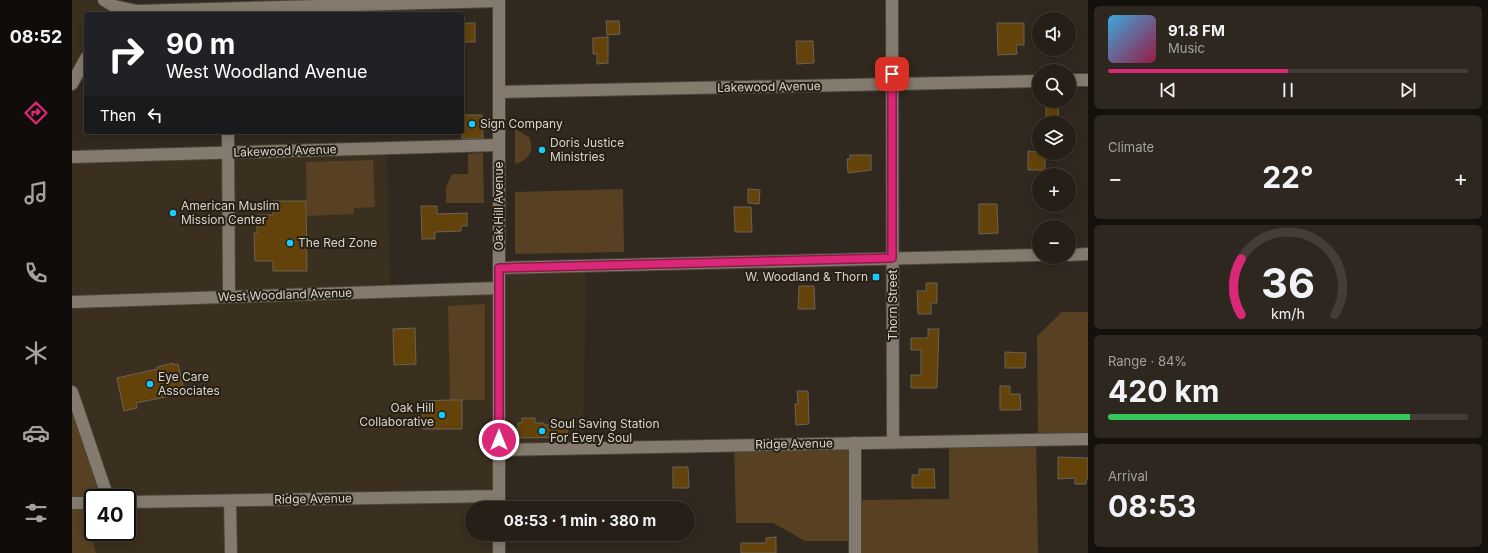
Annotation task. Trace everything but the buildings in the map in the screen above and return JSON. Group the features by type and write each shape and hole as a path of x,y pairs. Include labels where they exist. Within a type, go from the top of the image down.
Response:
{"street":[{"path":"111,5 137,12 228,11 302,3 499,0"},
{"name":"Oak Hill Avenue","path":"499,0 499,501"},
{"name":"Thorn Street","path":"892,0 893,443"},
{"path":"72,84 84,62"},
{"path":"1076,80 1088,80"},
{"name":"Lakewood Avenue","path":"499,92 1032,81"},
{"path":"228,134 229,297"},
{"name":"Lakewood Avenue","path":"72,157 498,145"},
{"path":"1076,255 1088,254"},
{"path":"499,268 1032,255"},
{"name":"West Woodland Avenue","path":"72,302 499,288"},
{"path":"72,392 105,489"},
{"name":"Ridge Avenue","path":"499,450 1088,439"},
{"path":"855,443 855,553"},
{"path":"230,501 230,553"},
{"name":"Ridge Avenue","path":"136,502 465,502"},
{"path":"72,503 84,503"},
{"path":"499,541 499,553"}],"shaded area":[{"path":"72,0 117,0 111,12 84,12 84,62 72,84"},
{"path":"515,129 529,137 531,142 531,151 524,160 515,164"},
{"path":"387,148 390,292 499,288 499,268 586,265 583,449 499,450 499,501 465,501 465,541 499,541 499,553 96,553 93,541 136,541 136,489 105,489 72,392 72,157"},
{"path":"483,153 484,203 446,203 446,187 452,174 468,174 468,154"},
{"path":"373,160 375,207 354,208 354,214 307,216 306,162"},
{"path":"623,189 624,252 515,254 515,192"},
{"path":"485,304 485,400 450,400 448,306"},
{"path":"1062,312 1088,312 1088,439 1038,440 1037,336"},
{"path":"72,392 105,489 84,489 84,541 93,541 96,553 72,553"},
{"path":"1036,440 1038,553 855,553 855,541 805,541 773,523 736,523 734,446 855,443 855,500 949,499 949,441"}],"place":[{"name":"Sign Company","path":"472,124"},
{"name":"Doris Justice Ministries","path":"542,150"},
{"name":"American Muslim Mission Center","path":"173,213"},
{"name":"The Red Zone","path":"290,243"},
{"name":"W. Woodland & Thorn","path":"876,277"},
{"name":"Eye Care Associates","path":"150,384"},
{"name":"Oak Hill Collaborative","path":"442,415"},
{"name":"Soul Saving Station For Every Soul","path":"542,431"}],"route":[{"path":"499,440 499,268 529,266 892,258 892,74"}]}
